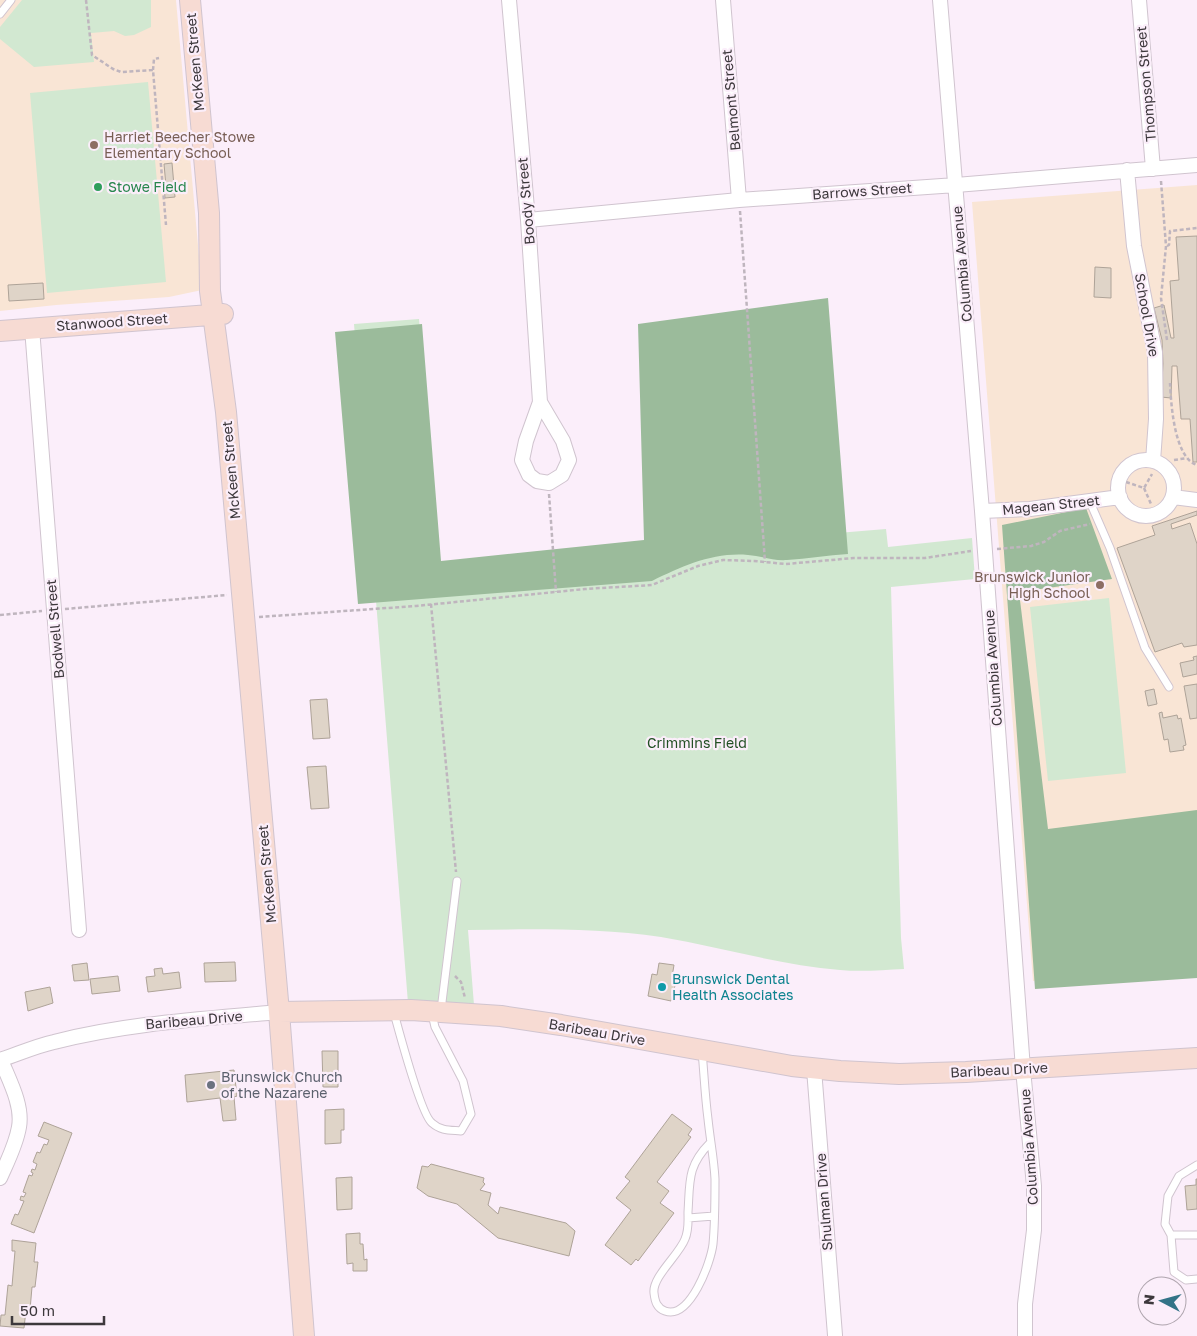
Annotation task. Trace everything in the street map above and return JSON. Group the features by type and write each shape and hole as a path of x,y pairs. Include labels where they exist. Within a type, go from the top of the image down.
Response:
{"street":[{"name":"McKeen Street","path":"190,0 209,213 221,290 218,314 279,1012 304,1336"},
{"name":"Boody Street","path":"509,0 528,220 540,402 526,442 522,460 529,475 537,481 549,483 562,475 569,460 563,441 540,402"},
{"name":"Belmont Street","path":"723,0 739,200"},
{"name":"Columbia Avenue","path":"940,0 982,511 1023,1069 1034,1186 1034,1221 1025,1304 1025,1336"},
{"name":"Thompson Street","path":"1139,0 1153,168"},
{"name":"Barrows Street","path":"528,220 739,200 956,185 1197,165"},
{"name":"School Drive","path":"1127,170 1134,246 1155,353 1155,464"},
{"name":"Stanwood Street","path":"0,331 218,314"},
{"name":"Bodwell Street","path":"32,328 79,930"},
{"name":"Magean Street","path":"1155,464 1141,461 1126,469 1119,485 1120,497 1126,508 1132,513 1147,516 1161,513 1170,504 1173,497"},
{"path":"1155,464 1163,466 1172,476 1175,490 1173,497 1197,500"},
{"name":"Magean Street","path":"982,511 1030,509 1120,497"},
{"name":"Baribeau Drive","path":"1,1060 53,1042 140,1025 279,1012 393,1010 501,1016 561,1024 814,1069 899,1074 1023,1069 1197,1058"},
{"path":"0,1178 20,1125 16,1102 1,1060"},
{"name":"Shulman Drive","path":"814,1069 835,1335"}],"lane":[{"path":"0,14 11,0"},
{"path":"1090,502 1110,548 1145,648 1169,687"},
{"path":"393,1010 418,1094 430,1122 444,1130 461,1130 471,1114 462,1081 435,1026 436,1011 447,966 457,880"},
{"path":"702,1050 715,1179 713,1245 704,1276 687,1304 678,1312 672,1312 658,1307 655,1301 653,1286 685,1240 688,1230 693,1165 701,1152 710,1143"},
{"path":"1197,1165 1179,1176 1168,1196 1165,1224 1171,1235 1174,1272 1186,1280 1197,1279"},
{"path":"688,1218 714,1216"},
{"path":"1171,1235 1197,1235"}],"path":[{"path":"86,0 92,55 113,69 122,72 153,70"},
{"path":"159,58 154,58 152,61 166,225"},
{"path":"1161,180 1166,246 1161,298 1167,344"},
{"path":"739,200 765,563"},
{"path":"1166,246 1169,245 1170,231 1197,228"},
{"path":"1169,379 1174,423 1183,451 1187,458 1197,465"},
{"path":"1174,460 1187,458"},
{"path":"1144,488 1155,464"},
{"path":"1126,482 1144,488 1151,504"},
{"path":"549,483 556,592"},
{"path":"997,548 1031,546 1044,542 1060,531 1097,521"},
{"path":"255,617 652,585 698,566 723,560 786,564 854,558 925,558 971,551"},
{"path":"0,615 227,595"},
{"path":"431,604 457,880"},
{"path":"447,966 461,982 467,1002"}],"shaded area":[{"name":"Harriet Beecher Stowe Elementary School","path":"0,0 176,0 202,290 169,297 0,311"},
{"name":"Brunswick Junior High School","path":"1197,185 1197,968 1033,981 972,202"}],"green space":[{"path":"22,0 151,0 151,27 134,35 125,36 114,31 91,33 94,62 34,67 0,39 0,27"},
{"name":"Stowe Field","path":"148,82 166,282 47,293 30,93"},
{"path":"828,298 848,554 782,560 748,555 723,556 698,561 652,581 358,604 335,332 422,324 441,561 644,540 638,324"},
{"name":"Crimmins Field","path":"419,319 439,566 886,529 888,547 972,538 975,579 891,587 901,938 904,969 856,971 817,968 683,941 637,934 565,930 468,930 474,1005 408,1003 354,324"},
{"path":"1086,508 1112,579 1019,592 1048,829 1197,810 1197,978 1035,989 1002,525"},
{"path":"1109,598 1126,773 1048,781 1030,607"}],"building":[{"path":"172,163 175,197 165,198 164,164"},
{"path":"1197,236 1197,462 1193,462 1190,419 1181,419 1177,366 1172,366 1171,398 1161,397 1162,340 1154,308 1164,305 1171,338 1174,338 1170,281 1179,280 1176,237"},
{"path":"1095,267 1111,268 1111,298 1094,297"},
{"path":"43,283 44,299 9,301 8,285"},
{"name":"Brunswick Junior High School","path":"1197,511 1197,515 1171,524 1172,529 1190,523 1197,544 1197,645 1184,647 1182,643 1155,652 1117,548 1155,535 1152,526"},
{"path":"1197,656 1197,674 1183,677 1180,663 1194,660 1193,657"},
{"path":"1197,684 1197,718 1190,719 1184,686"},
{"path":"1154,689 1157,704 1148,706 1145,691"},
{"path":"327,699 330,738 313,739 310,700"},
{"path":"1162,712 1163,718 1177,715 1178,719 1181,718 1186,745 1183,746 1184,750 1170,752 1168,739 1164,740 1159,713"},
{"path":"326,766 329,808 311,809 307,767"},
{"path":"235,962 236,981 205,982 204,963"},
{"path":"87,963 89,980 74,981 72,965"},
{"name":"Brunswick Dental Health Associates","path":"659,963 674,965 672,977 677,978 671,1001 648,996 652,974 657,975"},
{"path":"162,968 163,974 179,972 181,988 148,992 146,977 155,976 154,969"},
{"path":"118,976 120,991 92,994 90,979"},
{"path":"50,987 53,1003 28,1011 25,992"},
{"path":"322,1051 338,1051 338,1087 323,1087"},
{"name":"Brunswick Church of the Nazarene","path":"234,1070 237,1096 234,1097 236,1120 223,1121 220,1098 187,1102 185,1075"},
{"path":"344,1109 344,1130 341,1130 341,1143 325,1144 325,1110"},
{"path":"672,1114 692,1129 688,1135 691,1137 657,1182 669,1191 660,1203 674,1213 638,1261 636,1259 631,1265 605,1245 631,1210 616,1198 630,1181 625,1177"},
{"path":"44,1122 72,1133 34,1233 11,1224 15,1214 18,1215 24,1201 20,1200 21,1196 24,1197 26,1193 23,1192 29,1175 32,1176 32,1169 35,1170 37,1164 33,1162 37,1152 40,1153 44,1144 47,1145 49,1140 38,1136"},
{"path":"431,1164 484,1178 483,1182 485,1184 480,1190 491,1193 488,1205 498,1214 500,1207 566,1223 575,1231 569,1256 498,1238 457,1204 428,1196 417,1188 422,1166 428,1167"},
{"path":"352,1177 352,1209 337,1210 336,1178"},
{"path":"1196,1179 1197,1209 1187,1210 1185,1186 1196,1185"},
{"path":"360,1233 360,1244 363,1244 364,1260 367,1259 367,1271 353,1271 353,1263 347,1264 346,1234"},
{"path":"12,1240 36,1243 34,1262 38,1262 35,1287 32,1287 30,1310 26,1310 24,1328 0,1326 1,1315 5,1315 8,1285 12,1286 15,1251 12,1251"}],"place":[{"name":"Harriet Beecher Stowe Elementary School","path":"94,145"},
{"name":"Stowe Field","path":"98,187"},
{"name":"Brunswick Junior High School","path":"1100,585"},
{"name":"Brunswick Dental Health Associates","path":"662,987"},
{"name":"Brunswick Church of the Nazarene","path":"211,1085"}]}
